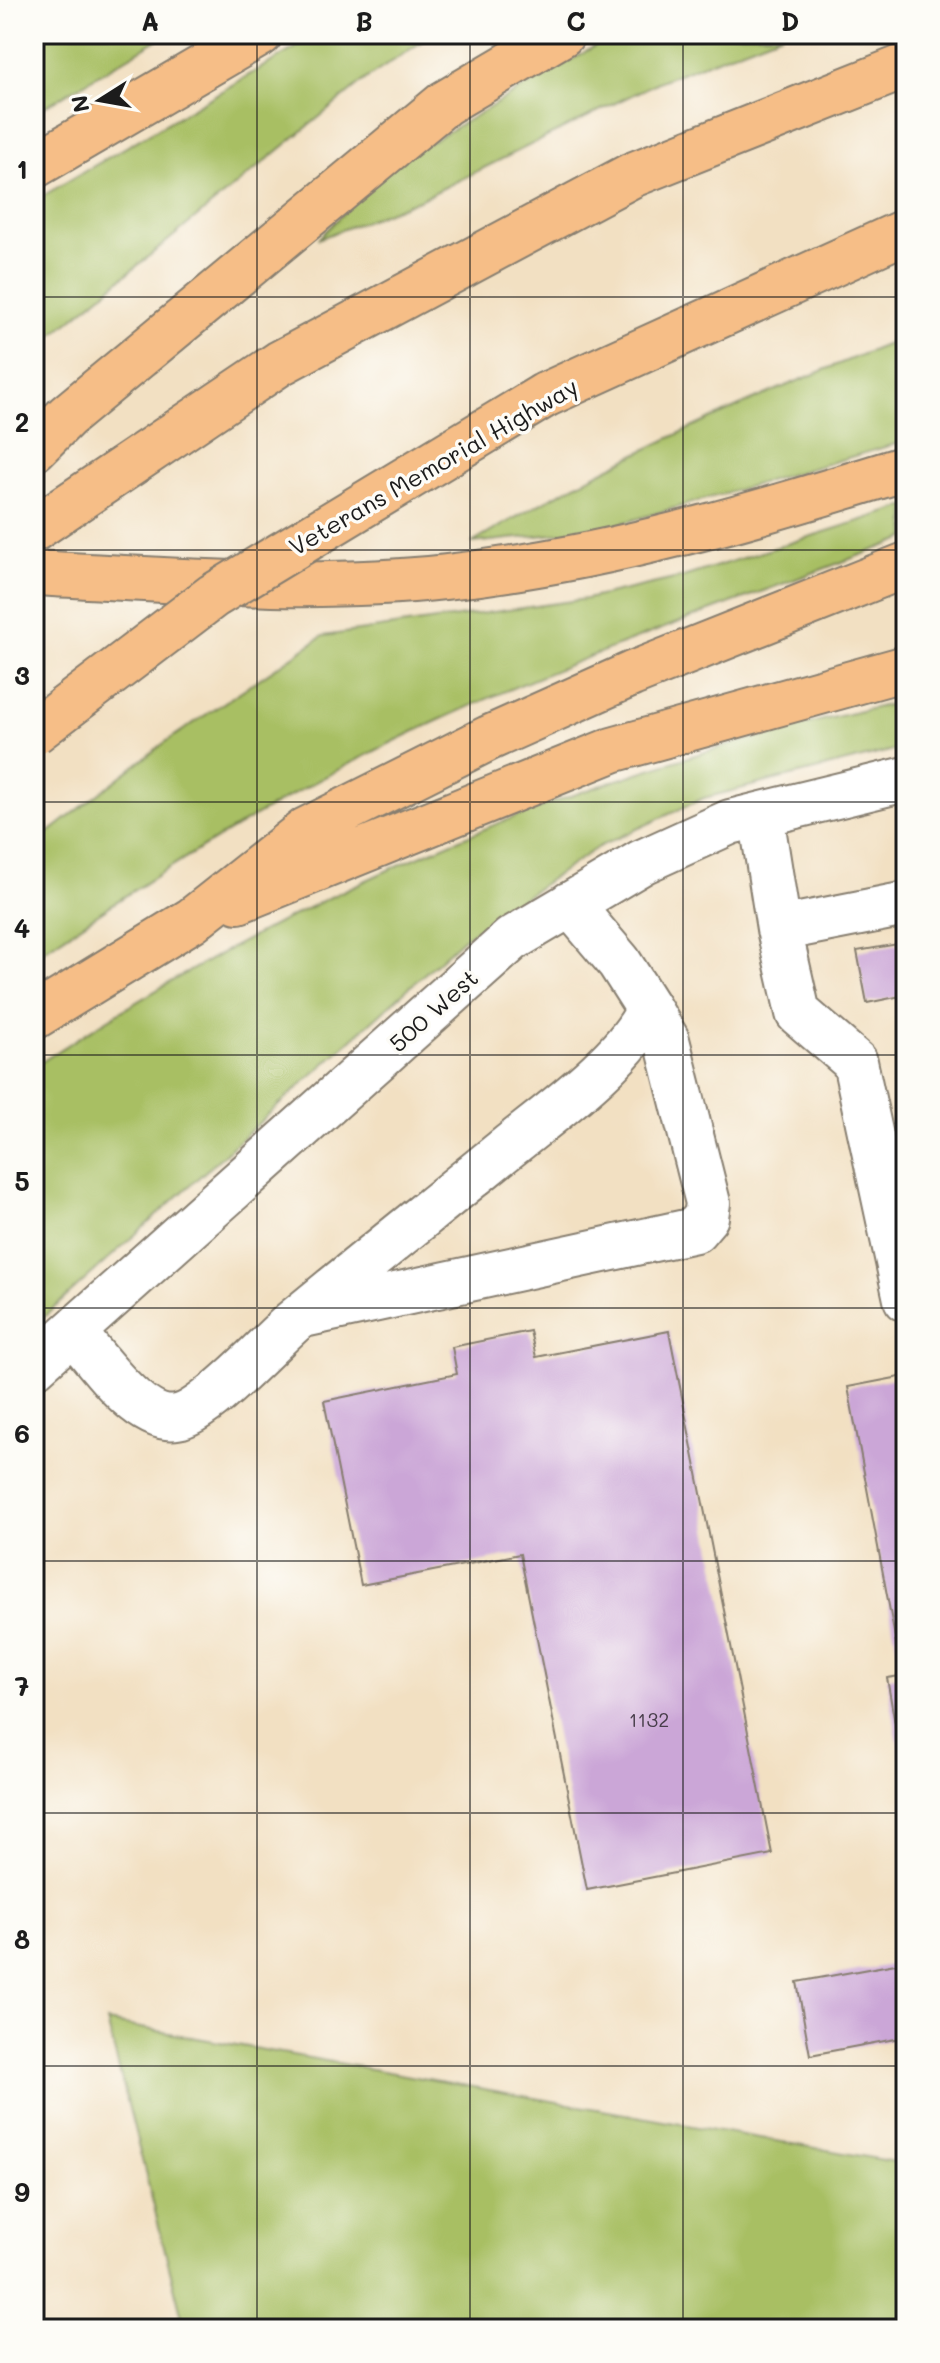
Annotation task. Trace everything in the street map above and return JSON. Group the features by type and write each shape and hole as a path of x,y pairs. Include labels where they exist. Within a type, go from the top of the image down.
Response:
{"highway":[{"path":"34,166 260,34"},
{"path":"34,449 67,416 445,103 562,34"},
{"path":"34,529 280,363 632,175 906,66"},
{"name":"Veterans Memorial Highway","path":"34,732 213,596 545,395 906,231"},
{"path":"34,573 273,585 446,577 610,551 766,512 906,468"},
{"path":"34,1017 192,920 306,830 489,738 632,674 906,565"},
{"path":"192,920 612,750 906,668"}],"street":[{"name":"500 West","path":"34,1366 512,939 642,862 730,822 906,779"},
{"path":"761,815 779,929 798,1013 855,1062 906,1299"},
{"path":"301,1315 695,1230 706,1217 708,1203 667,1040 619,962 570,904"},
{"path":"779,929 906,904"},
{"path":"73,1331 138,1405 160,1416 178,1417 215,1394 301,1315 555,1109 634,1037 649,1009"}],"green space":[{"path":"34,34 167,34 34,113"},
{"path":"319,34 433,34 366,79 34,350 34,201"},
{"path":"616,34 782,34 660,81 419,200 318,239 389,166"},
{"path":"906,337 906,441 602,529 472,543 576,484 684,431"},
{"path":"906,506 906,538 561,668 394,741 236,827 34,957 34,844 164,743 323,636 586,599 683,577"},
{"path":"906,701 906,747 704,798 598,847 464,938 34,1326 34,1067 135,1003 238,944 344,890 452,842 563,799 675,761 790,728"},
{"path":"107,2022 906,2164 906,2329 185,2329"}],"building":[{"path":"906,932 906,995 867,1003 857,951 904,943 902,933"},
{"path":"530,1331 536,1357 669,1331 772,1854 587,1890 520,1554 361,1585 324,1401 457,1374 452,1347"},
{"path":"905,1376 906,1658 899,1659 848,1387"},
{"path":"906,1675 906,1776 904,1776 887,1678"},
{"path":"901,1963 906,1989 906,2037 810,2055 797,1982"}]}
